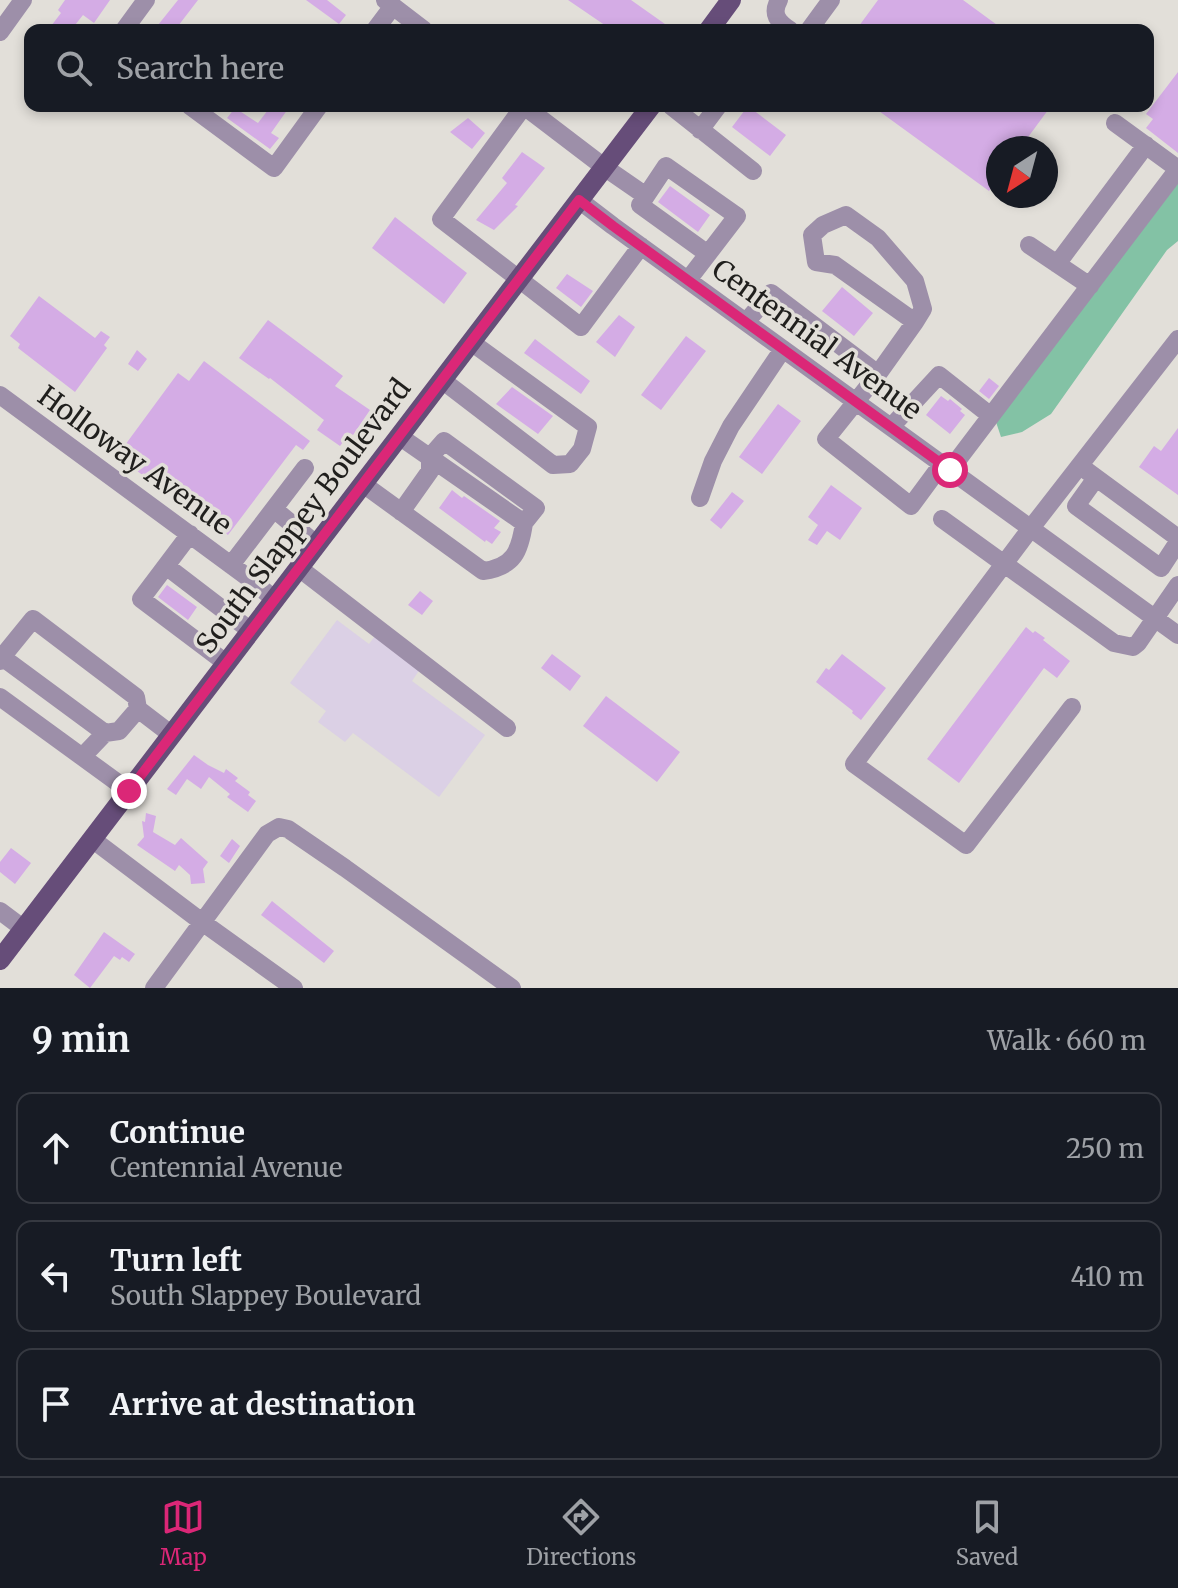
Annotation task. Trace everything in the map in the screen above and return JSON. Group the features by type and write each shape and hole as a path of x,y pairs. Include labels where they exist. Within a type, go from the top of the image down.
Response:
{"main road":[{"path":"713,24 731,0"},
{"name":"South Slappey Boulevard","path":"0,960 646,112"}],"street":[{"path":"0,32 23,0"},
{"path":"128,24 146,0"},
{"path":"777,1 777,19 783,24"},
{"path":"812,24 824,2"},
{"path":"378,24 389,3 416,24"},
{"path":"198,112 274,168 315,112"},
{"path":"520,112 441,219 581,327 641,246"},
{"path":"532,112 646,196"},
{"path":"678,112 753,171"},
{"path":"700,130 714,112"},
{"path":"915,322 835,265 816,262 812,235 823,225 846,215 878,238 915,281 923,309 915,322 878,374 826,439 911,506 991,416 1178,169 1115,123"},
{"path":"1057,264 1146,145"},
{"path":"688,280 708,254 737,216 666,166 640,205 708,254"},
{"name":"Centennial Avenue","path":"579,200 1178,635"},
{"path":"1029,245 1090,286"},
{"path":"746,322 771,293 878,374"},
{"path":"1072,707 966,845 854,764 1178,339"},
{"path":"442,380 553,465 570,464 582,449 588,427 471,342"},
{"path":"700,498 713,461 731,426 783,349"},
{"path":"891,427 939,375 991,416"},
{"name":"Holloway Avenue","path":"0,395 275,600"},
{"path":"363,484 483,571 498,569 511,560 522,540 524,523 399,436"},
{"path":"401,512 430,471 430,457"},
{"path":"1079,466 1096,478 1178,540 1161,568 1076,506 1096,478"},
{"path":"231,565 305,468"},
{"path":"274,509 317,545"},
{"path":"942,519 1114,643 1133,647 1138,643 1178,585"},
{"path":"190,534 141,599 226,663"},
{"path":"299,568 507,728"},
{"path":"162,572 251,631"},
{"path":"105,733 1,659 33,619 136,697 138,709 172,735"},
{"path":"0,697 129,791"},
{"path":"83,756 105,733 119,731 138,709"},
{"path":"154,988 267,834 279,827 288,829 345,868 512,988"},
{"path":"92,839 294,988"},
{"path":"0,911 24,929"}],"shaded area":[{"path":"337,620 369,644 375,636 420,669 412,681 485,735 439,797 353,733 345,742 318,722 326,711 290,683"}],"green space":[{"path":"1178,183 1178,241 1167,250 1051,414 1022,432 1001,437 996,422"}],"building":[{"path":"65,0 110,0 94,23 83,15 76,24 53,24 61,13 58,10"},
{"path":"178,0 198,0 180,24 159,24"},
{"path":"306,0 327,0 346,15 339,24"},
{"path":"568,0 631,0 665,24 603,24"},
{"path":"878,0 963,0 996,24 860,24"},
{"path":"1178,72 1178,153 1146,128 1153,119 1146,114 1154,112 1154,104"},
{"path":"232,112 241,112 258,123 266,112 286,112 271,133 279,138 270,149 227,118"},
{"path":"743,112 756,112 786,135 770,156 732,127"},
{"path":"880,112 1047,112 1029,136 986,136 986,189"},
{"path":"468,118 485,133 472,149 450,132"},
{"path":"522,152 545,168 515,205 518,206 494,230 476,220 507,183 502,178"},
{"path":"670,186 710,215 698,232 658,202"},
{"path":"395,217 467,273 444,304 372,248"},
{"path":"567,274 593,291 581,307 556,288"},
{"path":"842,287 873,313 854,336 822,311"},
{"path":"39,296 95,338 101,331 110,337 104,345 107,348 75,392 18,348 20,344 10,336"},
{"path":"619,315 635,327 615,357 596,342"},
{"path":"268,320 343,376 335,386 370,410 353,435 350,433 340,446 317,430 324,420 239,358"},
{"path":"686,336 706,351 661,410 641,395"},
{"path":"535,339 590,381 581,394 524,353"},
{"path":"137,350 147,359 138,371 128,364"},
{"path":"204,361 310,441 303,450 296,445 228,535 167,488 164,491 117,456 178,373 189,381"},
{"path":"989,378 999,386 989,399 979,391"},
{"path":"512,387 553,416 538,434 496,404"},
{"path":"941,396 948,401 950,399 965,415 950,434 926,415"},
{"path":"778,404 801,421 762,474 739,457"},
{"path":"1178,428 1178,495 1139,467 1154,446 1161,451"},
{"path":"831,485 862,508 840,540 827,531 817,545 808,540 818,525 808,517"},
{"path":"452,490 500,521 494,528 501,532 492,544 439,508"},
{"path":"732,492 744,501 721,529 710,520"},
{"path":"167,585 197,607 188,620 158,597"},
{"path":"420,591 433,601 422,615 408,605"},
{"path":"1026,627 1045,638 1043,640 1070,661 1057,678 1044,668 959,783 927,759"},
{"path":"552,654 581,676 570,691 541,668"},
{"path":"842,654 886,688 861,720 816,682"},
{"path":"606,696 680,752 657,782 583,726"},
{"path":"194,755 224,773 226,769 238,778 235,781 256,801 248,812 227,797 230,794 209,777 201,789 187,779 176,795 167,789"},
{"path":"146,813 156,816 153,832 175,845 181,838 208,862 203,869 205,883 191,884 190,875 179,865 175,871 137,845 144,837 142,821 145,822"},
{"path":"232,839 240,846 229,863 220,856"},
{"path":"11,848 31,863 15,884 0,872 0,862"},
{"path":"272,901 334,951 324,963 261,915"},
{"path":"104,932 135,954 129,962 114,956 90,988 74,975"}],"route":[{"path":"129,791 579,200 950,470"}]}
